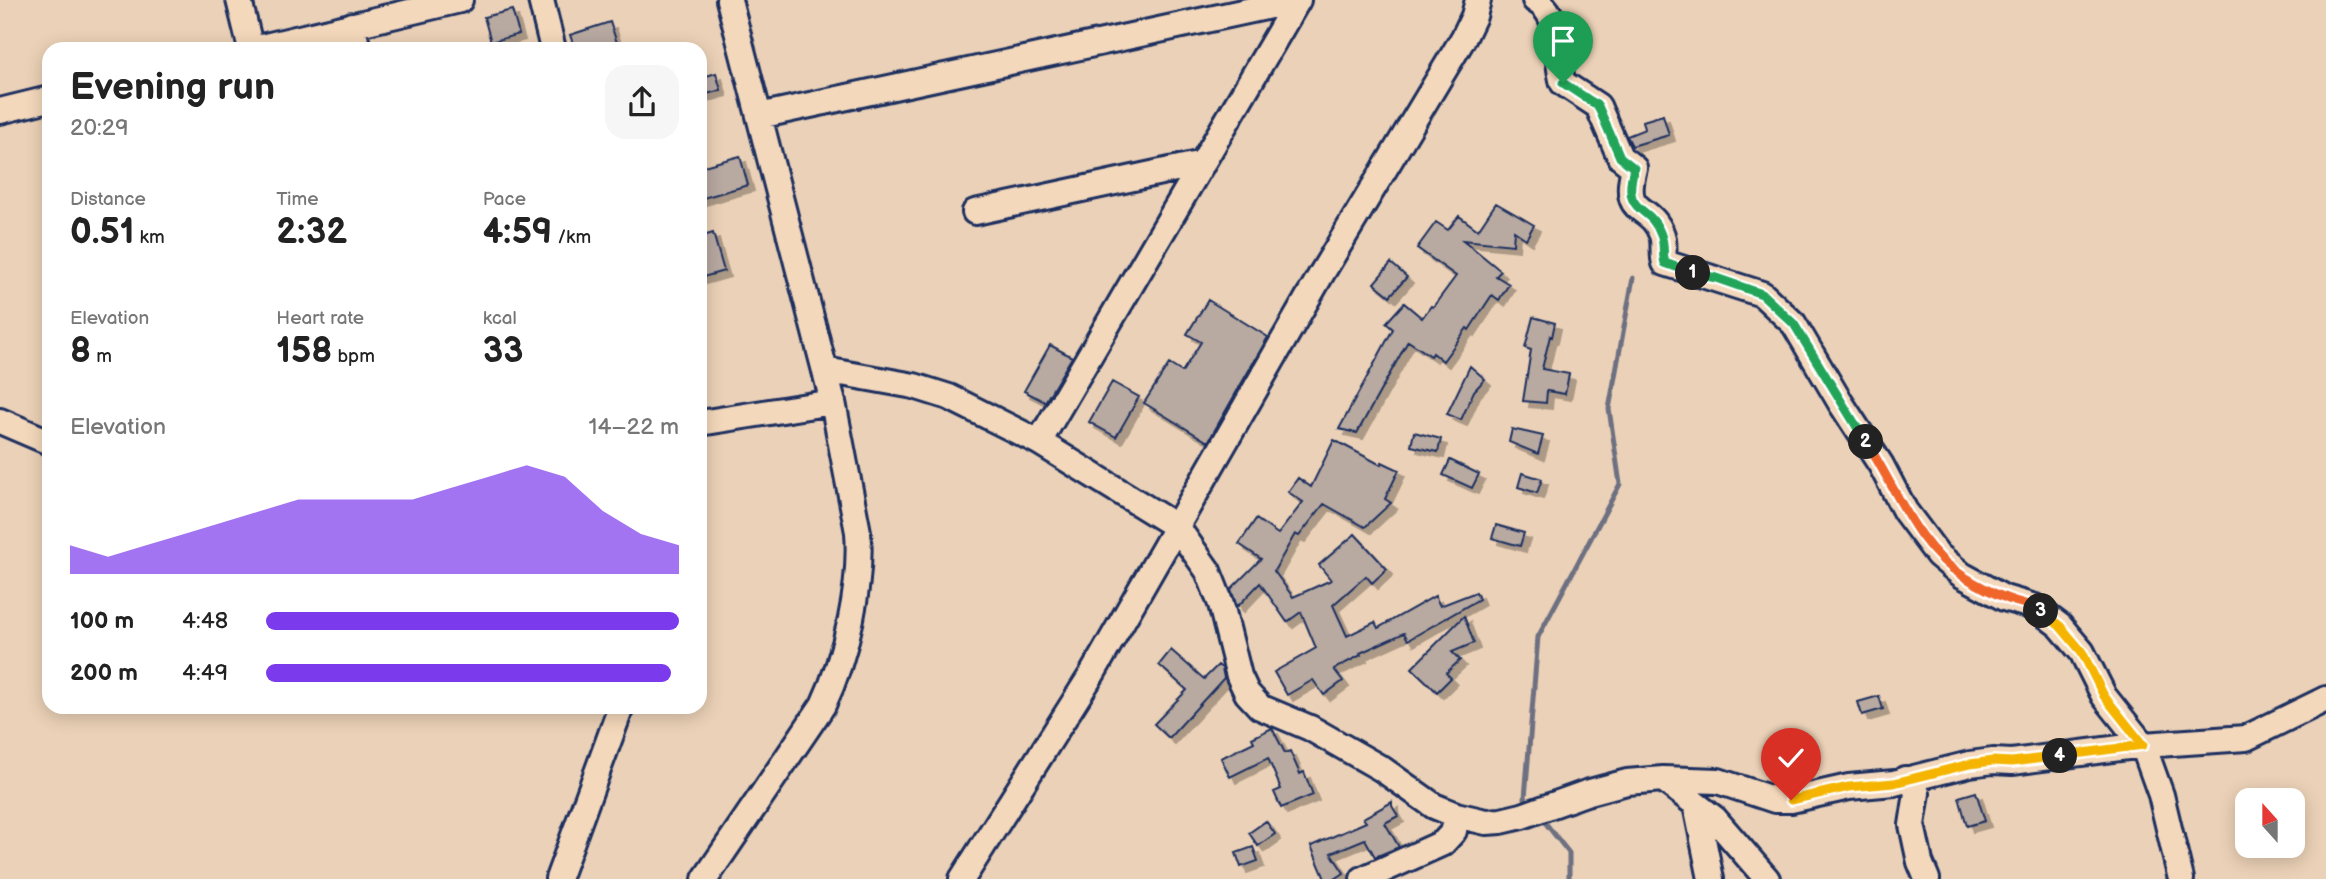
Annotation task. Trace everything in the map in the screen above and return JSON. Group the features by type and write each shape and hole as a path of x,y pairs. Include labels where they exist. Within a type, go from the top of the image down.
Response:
{"street":[{"path":"239,0 250,42"},
{"path":"312,42 355,37 460,0"},
{"path":"541,0 551,42"},
{"path":"705,879 823,705 836,677 847,635 859,553 858,532 833,402 729,0"},
{"path":"759,116 1298,0 1039,442"},
{"path":"962,879 1092,674 1322,273 1464,37 1478,0"},
{"path":"1535,0 1544,6 1552,21 1563,83 1598,106 1620,157 1634,168 1629,187 1632,201 1642,213 1652,218 1662,237 1665,263 1762,294 1794,324 1881,465 1905,511 1938,555 1962,575 2004,598 2035,607 2060,626 2082,652 2104,696 2143,745 2161,795 2181,879"},
{"path":"0,111 42,101"},
{"path":"975,212 1203,163"},
{"path":"825,370 914,386 949,397 1039,442 1177,527 1208,571 1221,604 1239,676 1247,693 1260,707 1310,728 1382,769 1434,806 1456,815 1486,822 1522,816 1627,782 1663,779 1718,781 1775,800 1783,800 1849,787 1894,783 1970,764 2012,762 2143,745 2246,738 2325,704"},
{"path":"707,423 833,402"},
{"path":"0,421 42,439"},
{"path":"558,879 619,714"},
{"path":"1663,779 1715,819 1767,879"},
{"path":"1905,779 1913,785 1917,793 1912,825 1920,862 1927,879"},
{"path":"1696,804 1711,879"},
{"path":"1363,879 1443,843 1454,831 1456,815"}],"building":[{"path":"512,10 519,34 491,42 484,17"},
{"path":"610,22 617,42 572,42 570,35"},
{"path":"716,73 721,90 707,94 707,76"},
{"path":"1663,115 1669,135 1632,146 1627,136 1645,129 1643,121"},
{"path":"740,156 748,185 707,197 707,165"},
{"path":"1496,203 1534,225 1526,239 1514,231 1513,245 1463,240 1501,271 1496,276 1509,284 1499,300 1492,295 1469,330 1467,328 1443,361 1408,341 1357,433 1339,429 1393,329 1386,323 1404,303 1422,318 1456,276 1417,248 1436,222 1448,230 1459,216 1478,230"},
{"path":"713,233 724,271 707,276 707,235"},
{"path":"1391,263 1407,277 1390,296 1374,283"},
{"path":"1208,300 1268,337 1208,442 1144,403 1169,364 1182,372 1201,342 1187,334"},
{"path":"1533,317 1555,323 1542,369 1569,374 1565,394 1547,391 1546,403 1523,401 1531,350 1525,348"},
{"path":"1050,345 1072,357 1045,402 1024,391"},
{"path":"1470,366 1485,379 1474,391 1461,420 1447,414"},
{"path":"1112,382 1139,397 1116,437 1089,422"},
{"path":"1512,429 1543,436 1538,454 1509,442"},
{"path":"1414,432 1441,439 1438,452 1411,446"},
{"path":"1334,440 1381,465 1382,462 1399,470 1385,499 1391,503 1365,527 1324,504 1299,536 1295,534 1274,571 1293,597 1331,580 1319,565 1355,534 1387,569 1372,583 1366,576 1333,605 1347,636 1375,622 1378,628 1435,596 1440,606 1476,592 1479,599 1408,640 1404,633 1360,653 1361,655 1334,669 1343,681 1324,695 1313,680 1287,695 1274,672 1316,648 1301,612 1287,622 1260,583 1238,606 1236,604 1231,589 1261,559 1239,544 1256,519 1278,534 1303,502 1288,492 1298,478 1311,487"},
{"path":"1450,460 1479,474 1472,488 1443,475"},
{"path":"1522,473 1542,479 1537,493 1518,487"},
{"path":"1496,525 1524,533 1520,546 1492,538"},
{"path":"1464,616 1474,643 1452,652 1460,660 1446,673 1451,678 1437,692 1412,668"},
{"path":"1171,650 1204,679 1218,665 1222,668 1224,678 1169,738 1154,724 1187,690 1159,665"},
{"path":"1879,696 1883,709 1862,715 1858,702"},
{"path":"1272,728 1285,753 1290,751 1300,774 1304,772 1313,795 1281,808 1274,792 1281,789 1268,758 1230,777 1221,758 1254,742 1252,738"},
{"path":"1976,792 1985,821 1967,826 1959,797"},
{"path":"1392,802 1398,816 1385,823 1399,847 1375,857 1365,839 1331,853 1344,873 1335,879 1325,879 1311,846 1366,822 1363,818"},
{"path":"1266,821 1275,834 1258,846 1249,833"},
{"path":"1253,847 1258,861 1241,867 1236,853"}],"waterway":[{"path":"1531,805 1525,798 1538,637 1620,484 1609,409 1633,278"},
{"path":"1540,816 1569,853 1569,879"}],"route":[{"path":"1563,83 1598,106 1620,157 1634,168 1629,187 1632,201 1642,213 1652,218 1662,237 1665,263 1762,294 1794,324 1881,465 1905,511 1938,555 1962,575 2004,598 2035,607 2060,626 2082,652 2104,696 2143,745 2012,762 1970,764 1894,783 1870,783 1791,800"}]}
